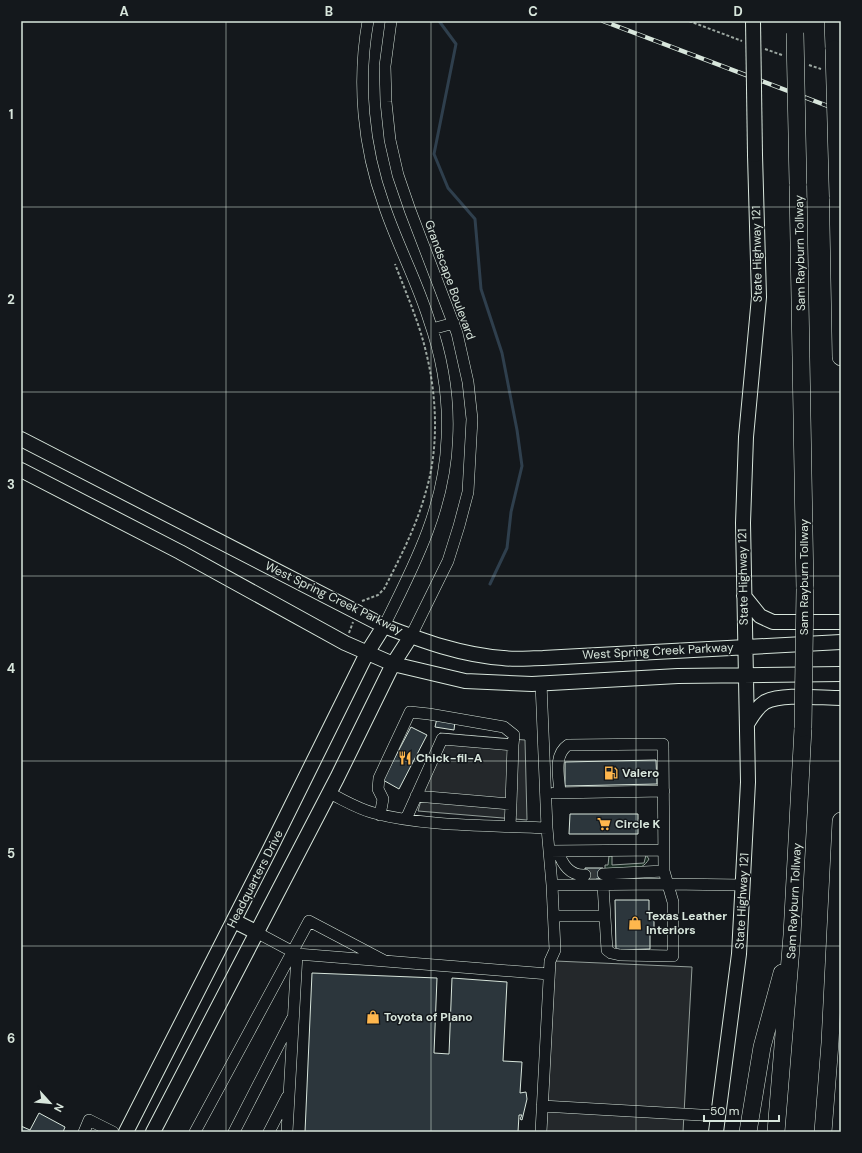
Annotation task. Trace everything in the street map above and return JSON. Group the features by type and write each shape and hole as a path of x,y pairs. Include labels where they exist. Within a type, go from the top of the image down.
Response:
{"highway":[{"path":"833,21 841,357"},
{"name":"Sam Rayburn Tollway","path":"776,1132 792,934 802,728 805,590 795,27"},
{"path":"823,1132 830,1043 840,871 841,821"},
{"path":"748,1132 762,1047 792,934"}],"main road":[{"name":"State Highway 121","path":"716,1132 739,954 748,782 744,646 743,523 746,437 759,297 752,21"},
{"name":"West Spring Creek Parkway","path":"21,439 384,626 434,645 466,653 504,659 841,642"},
{"path":"21,470 180,552 345,643 393,664 465,681 541,683 745,674 841,674"},
{"path":"744,596 760,616 773,622 841,622"},
{"name":"Headquarters Drive","path":"126,1132 234,921 367,653 384,626"},
{"name":"Headquarters Drive","path":"154,1132 329,793 393,664 411,636"},
{"path":"747,724 755,711 765,702 779,698 841,698"},
{"path":"234,921 256,932"}],"street":[{"path":"368,21 363,62 363,99 366,134 371,162 384,205 432,329 441,365 446,402 447,438 443,476 435,512 423,546 384,626"},
{"name":"Grandscape Boulevard","path":"391,21 386,66 386,102 390,140 398,175 410,210 454,323 468,382 472,419 468,492 448,561 411,636"},
{"path":"432,329 454,323"},
{"path":"541,683 547,828 554,851 552,885 555,950 550,961 541,1132"},
{"path":"380,814 383,799 378,789 379,778 410,712 504,727 514,734 510,826"},
{"path":"406,819 442,739 513,745"},
{"path":"560,793 559,755 562,749 568,745 663,744 663,850 666,884 673,902 673,956 612,953 607,950 603,880"},
{"path":"545,793 664,791"},
{"path":"329,793 358,807 380,814 406,819 547,828"},
{"path":"416,796 511,804"},
{"path":"554,851 663,850"},
{"path":"554,851 570,872 585,875"},
{"path":"552,885 603,880 664,871"},
{"path":"603,880 666,884 743,885"},
{"path":"554,916 605,916"},
{"path":"195,1132 294,953 309,921 385,961"},
{"path":"256,932 294,953 549,974"},
{"path":"287,1132 294,1016 294,953"},
{"path":"234,1132 294,1016"},
{"path":"269,1132 290,1093"},
{"path":"542,1106 718,1116"},
{"path":"84,1132 89,1120 113,1132"}],"path":[{"path":"345,643 362,600 378,595 384,589 415,522 426,492 432,468 434,410 427,353 394,261"}],"green space":[{"path":"646,855 649,859 641,867 635,869 605,871 605,865 608,865 609,856 612,856 612,865 644,863"}],"shaded area":[{"path":"440,733 525,740 527,820 418,811"},
{"path":"555,961 692,967 683,1132 546,1132"}],"building":[{"path":"437,718 455,721 454,730 435,727"},
{"name":"Chick-fil-A","path":"411,727 427,735 399,789 383,780"},
{"name":"Valero","path":"656,760 657,784 565,786 565,762"},
{"name":"Circle K","path":"570,814 638,814 638,834 569,834"},
{"path":"585,868 603,868 603,879 585,879"},
{"name":"Texas Leather Interiors","path":"615,900 649,900 649,916 654,915 654,930 650,930 650,949 616,950"},
{"name":"Toyota of Plano","path":"312,973 437,978 434,1053 449,1054 452,978 507,982 503,1061 522,1062 520,1093 526,1092 527,1099 522,1120 520,1119 522,1115 519,1115 518,1132 305,1132"},
{"path":"39,1113 65,1127 63,1132 21,1132 21,1126 30,1130"}],"waterway":[{"path":"439,21 456,44 434,154 448,188 475,219 481,289 502,353 517,430 522,466 511,512 507,548 490,584"}],"tunnel":[{"path":"585,875 603,874"}],"railway":[{"path":"603,21 841,111"}],"place":[{"name":"Chick-fil-A","path":"405,758"},
{"name":"Valero","path":"611,773"},
{"name":"Circle K","path":"604,824"},
{"name":"Texas Leather Interiors","path":"635,923"},
{"name":"Toyota of Plano","path":"373,1017"}]}
